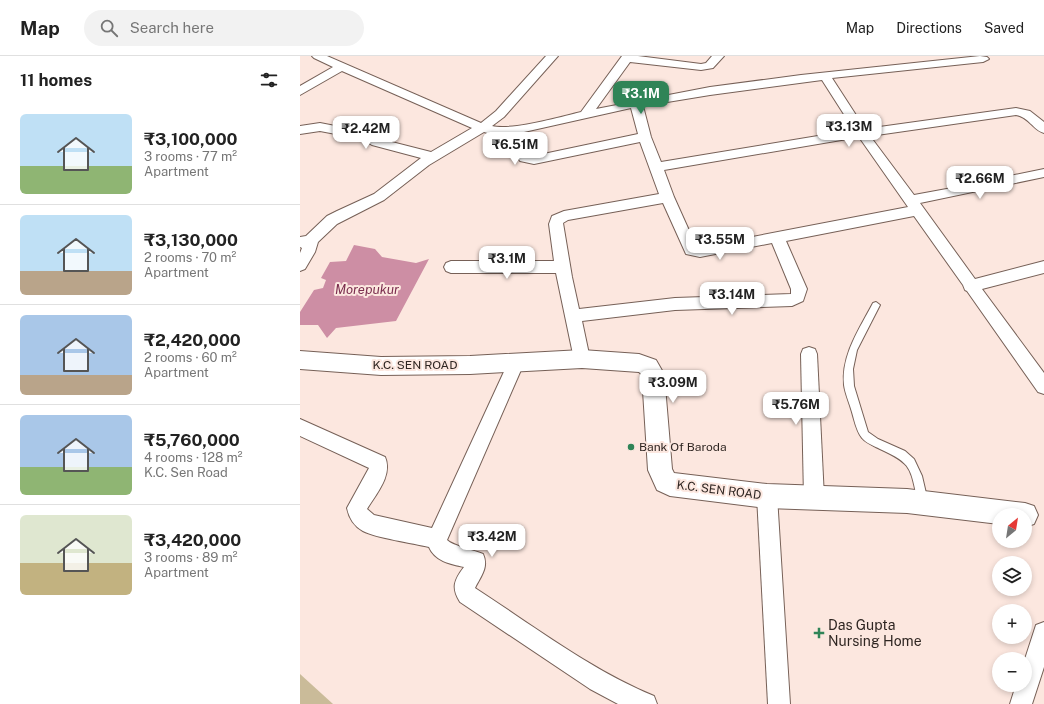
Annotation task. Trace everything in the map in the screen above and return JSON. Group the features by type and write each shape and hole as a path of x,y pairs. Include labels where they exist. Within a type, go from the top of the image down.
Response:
{"street":[{"path":"318,56 482,128 500,131 584,116 636,104 755,84 983,60"},
{"path":"300,265 308,252 306,241 332,220 379,197 432,157 482,128 500,114 552,56"},
{"path":"584,116 628,57 701,67 709,66 718,56"},
{"path":"300,91 341,67"},
{"path":"825,76 862,133 970,286 1043,384"},
{"path":"636,104 645,137 667,197 690,250 700,252 777,237 914,205 952,193 1044,173"},
{"path":"657,168 862,133 1019,111 1030,115 1044,129"},
{"path":"300,130 320,127 366,136 376,142 432,157"},
{"path":"517,129 524,158 534,160 645,137"},
{"path":"582,359 562,267 556,224 557,220 560,217 667,197"},
{"path":"572,316 675,304 792,300 798,297 799,289 777,237"},
{"path":"452,267 562,267"},
{"path":"970,286 1044,267"},
{"path":"809,354 814,498"},
{"name":"K.C. SEN ROAD","path":"300,360 381,366 516,363 582,359 644,364 651,369 654,374 660,470 666,482 676,485 767,496 907,501 992,511"},
{"path":"516,363 437,539 440,549 445,552 476,561 475,568 464,586 464,592 467,595 598,681 628,697 646,704"},
{"path":"300,427 378,463 378,472 357,508 358,514 363,519 370,524 437,539"},
{"path":"767,496 779,704"},
{"name":"K.C. SEN ROAD","path":"1032,516 1044,517"},
{"path":"1020,704 1044,633"}],"lane":[{"path":"876,305 853,350 849,369 849,386 860,424 865,435 875,442 902,454 911,462 917,476 924,503"}],"shaded area":[{"path":"300,674 333,704 300,704"}],"water":[{"name":"Morepukur","path":"354,245 375,249 382,257 416,263 429,259 396,321 336,328 327,338 318,325 300,325 300,312 314,290 323,288 326,280 321,278 330,262 346,261"}],"place":[{"name":"Bank Of Baroda","path":"631,447"},
{"name":"Das Gupta Nursing Home","path":"819,633"}]}
